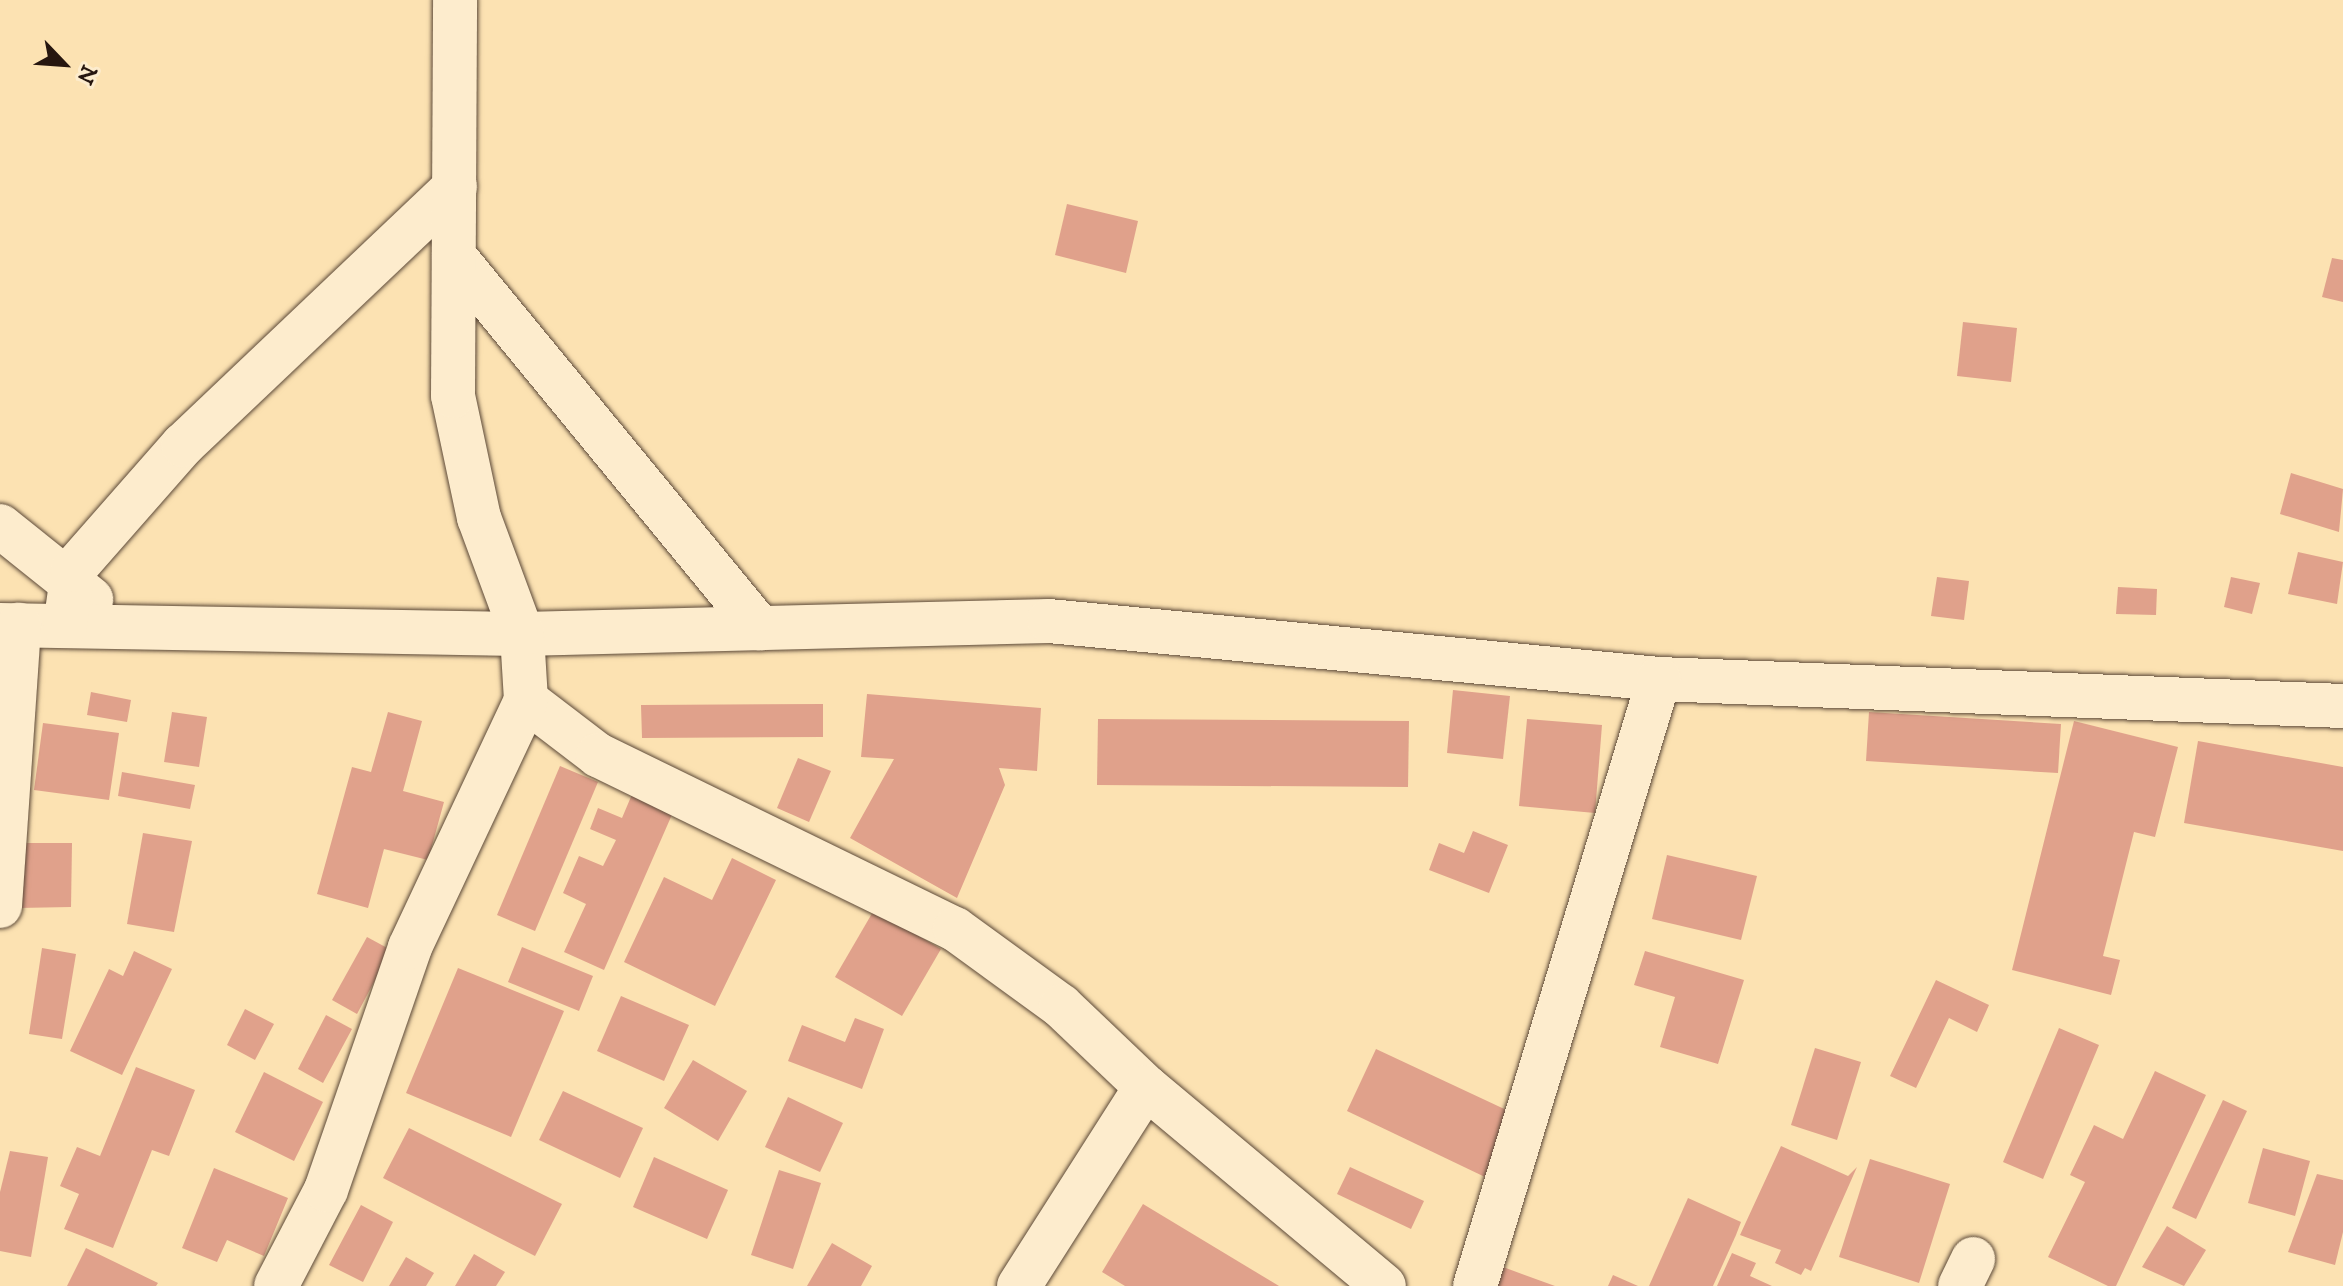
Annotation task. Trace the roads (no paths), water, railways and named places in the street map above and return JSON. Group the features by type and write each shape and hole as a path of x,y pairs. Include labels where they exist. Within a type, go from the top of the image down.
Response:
{"street":[{"path":"276,1286 326,1190 410,947 526,700 522,634 479,518 453,396 455,0"},
{"path":"65,626 73,570 183,445 455,187"},
{"path":"454,256 760,628"},
{"path":"0,526 128,627"},
{"path":"0,906 9,625 522,634 1049,621 1659,679 2343,706"},
{"path":"1475,1286 1659,679"},
{"path":"526,700 598,755 955,929 1061,1006 1146,1087 1384,1286"},
{"path":"1019,1286 1146,1087"}]}
